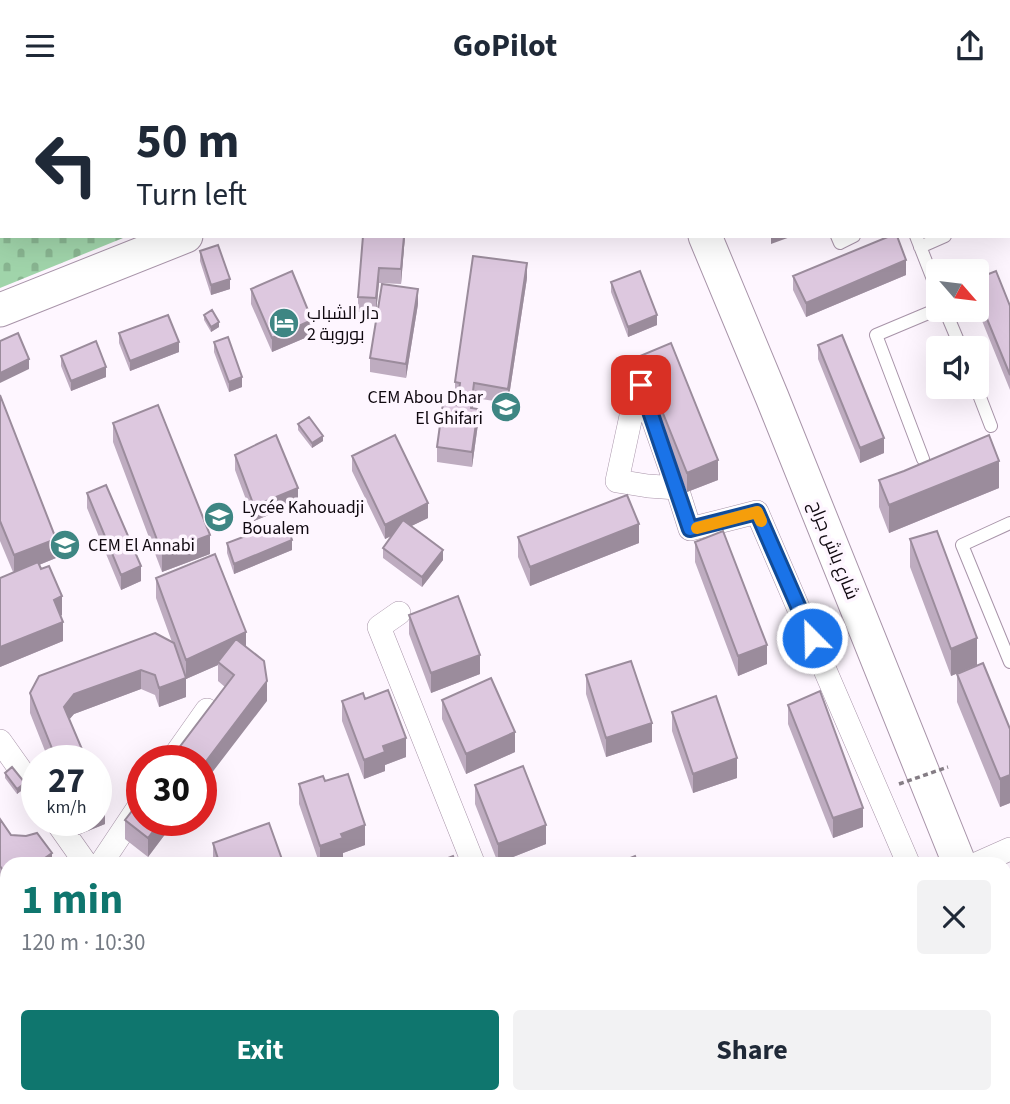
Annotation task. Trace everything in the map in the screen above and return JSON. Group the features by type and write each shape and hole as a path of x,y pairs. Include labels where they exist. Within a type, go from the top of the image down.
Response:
{"main road":[{"path":"0,310 181,238"},
{"name":"شارع باش جراح","path":"706,238 957,857"}],"street":[{"path":"677,488 690,529 757,512 906,857"},
{"path":"399,613 379,628 471,857"},
{"path":"182,745 207,710"},
{"path":"0,741 21,771"},
{"path":"105,857 126,824"},
{"path":"67,836 81,857"},
{"path":"992,857 1010,849"}],"lane":[{"path":"926,262 918,242 936,238"},
{"path":"923,459 876,335 926,314"},
{"path":"981,399 991,426"},
{"path":"1010,523 962,545 1010,662"}],"path":[{"path":"899,784 948,767"}],"green space":[{"path":"0,238 123,238 0,288"}],"building":[{"path":"363,238 404,238 401,269 379,268 376,298 358,297"},
{"path":"885,238 898,238 906,260 806,303 793,276"},
{"path":"218,245 230,279 211,285 200,251"},
{"path":"473,256 527,263 508,389 474,383 471,408 478,409 472,452 437,447 443,403 457,405 460,383 455,382"},
{"path":"292,271 312,320 272,338 251,289"},
{"path":"640,271 657,315 628,327 611,282"},
{"path":"996,271 1010,306 1010,375 988,322 989,274"},
{"path":"382,284 418,289 406,364 370,358"},
{"path":"212,310 219,322 211,327 204,315"},
{"path":"168,315 179,342 130,361 119,333"},
{"path":"18,333 29,359 0,373 0,341"},
{"path":"842,335 884,438 860,448 818,345"},
{"path":"228,337 242,377 229,382 214,342"},
{"path":"96,341 106,367 71,381 61,356"},
{"path":"671,343 718,460 687,473 640,356"},
{"path":"0,395 56,539 14,555 0,521"},
{"path":"158,405 210,535 162,553 113,423"},
{"path":"309,417 323,436 312,443 298,424"},
{"path":"276,435 298,488 254,506 235,455"},
{"path":"395,435 428,503 385,525 352,456"},
{"path":"989,435 999,461 889,505 879,480"},
{"path":"106,485 141,566 121,575 87,493"},
{"path":"627,495 639,524 530,567 518,537"},
{"path":"403,520 443,550 422,577 383,548"},
{"path":"280,523 282,528 287,526 292,540 234,564 227,543"},
{"path":"723,531 767,645 738,656 695,542"},
{"path":"937,531 977,638 951,649 910,539"},
{"path":"215,554 246,632 186,660 156,578"},
{"path":"38,562 41,569 49,566 62,596 54,600 63,622 0,647 0,578"},
{"path":"458,596 480,655 431,673 409,615"},
{"path":"155,633 174,643 186,678 159,688 155,675 141,670 74,694 64,707 80,745 51,745 30,693 39,676"},
{"path":"236,639 264,661 267,681 217,747 181,745 234,675 218,662"},
{"path":"631,661 652,723 606,738 586,675"},
{"path":"983,663 1010,729 1010,775 1000,779 957,674"},
{"path":"491,678 515,732 466,754 442,700"},
{"path":"388,690 406,738 383,746 385,752 364,760 342,701 363,693 365,699"},
{"path":"820,691 863,808 833,818 788,705"},
{"path":"716,696 737,758 693,774 672,712"},
{"path":"523,766 546,825 498,844 475,785"},
{"path":"12,767 21,778 21,786 17,789 5,773"},
{"path":"348,774 365,825 341,834 343,838 320,846 299,784 323,776 325,781"},
{"path":"0,819 11,835 39,836 52,853 46,857 0,857"},
{"path":"269,823 281,857 217,857 213,843"}],"slow traffic":[{"path":"697,528 757,512 761,521"}],"place":[{"name":"دار الشباب بوروبة 2","path":"284,323"},
{"name":"CEM Abou Dhar El Ghifari","path":"506,407"},
{"name":"Lycée Kahouadji Boualem","path":"219,517"},
{"name":"CEM El Annabi","path":"65,545"}],"route":[{"path":"641,385 690,529 757,512 812,638"}]}
